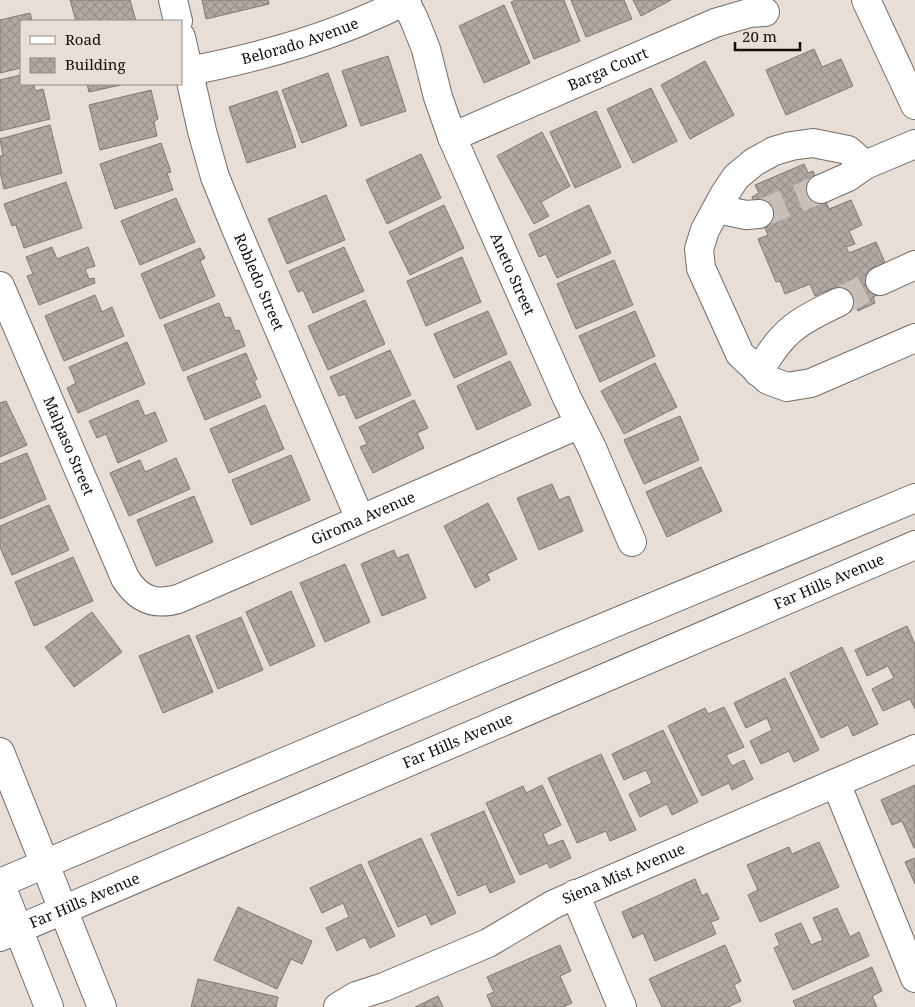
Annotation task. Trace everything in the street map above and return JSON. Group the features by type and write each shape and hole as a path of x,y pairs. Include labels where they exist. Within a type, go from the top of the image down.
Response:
{"street":[{"path":"173,0 178,20"},
{"name":"Belorado Avenue","path":"189,71 254,58 310,42 356,24 406,0"},
{"name":"Aneto Street","path":"406,0 426,49 438,97 452,137 566,398 592,448 632,542"},
{"path":"866,0 915,105"},
{"name":"Barga Court","path":"452,137 715,23 749,13 765,12"},
{"name":"Robledo Street","path":"182,41 208,154 225,201 360,519"},
{"path":"865,165 848,150 814,143 791,146 774,151 754,162 736,177 705,230 699,249 701,268 740,354 768,380 787,387 812,382 915,338"},
{"path":"821,189 848,176 865,165 915,144"},
{"path":"717,208 746,214 759,214"},
{"path":"880,281 915,265"},
{"name":"Malpaso Street","path":"0,286 125,578 138,595 147,599"},
{"path":"758,372 772,351 791,329 812,315 839,302"},
{"name":"Giroma Avenue","path":"147,599 166,602 178,598 580,424"},
{"name":"Far Hills Avenue","path":"4,904 54,886 466,684 915,498"},
{"name":"Far Hills Avenue","path":"4,904 54,886 915,545"},
{"name":"Siena Mist Avenue","path":"338,1007 356,996 384,987 488,942 575,894 915,749"},
{"path":"0,752 102,1007"},
{"path":"836,783 915,978"},
{"path":"575,894 622,1007"},
{"path":"4,904 49,1007"}],"building":[{"path":"70,0 130,0 136,20 76,20"},
{"path":"202,0 268,0 269,4 206,19"},
{"path":"516,0 564,0 580,41 534,59 511,2"},
{"path":"571,0 624,0 632,19 586,37"},
{"path":"633,0 671,0 641,16"},
{"path":"504,5 530,63 484,83 459,26"},
{"path":"30,13 32,20 20,20 20,68 0,73 0,20"},
{"path":"814,49 822,67 841,59 853,86 786,115 766,70"},
{"path":"388,56 406,111 361,126 342,71"},
{"path":"705,61 734,115 690,139 661,85"},
{"path":"328,73 347,126 302,143 282,90"},
{"path":"20,75 20,85 34,85 35,91 43,89 50,119 0,131 0,80"},
{"path":"87,85 120,85 89,92"},
{"path":"651,88 677,141 633,163 607,109"},
{"path":"151,90 158,119 154,121 157,136 100,150 89,105"},
{"path":"277,91 296,147 247,163 229,107"},
{"path":"596,111 621,167 575,188 550,132"},
{"path":"50,125 62,173 4,189 0,172 0,156 3,156 0,139"},
{"path":"542,132 570,186 541,202 549,216 534,224 497,156"},
{"path":"161,143 171,172 167,173 173,190 115,209 100,164"},
{"path":"421,154 441,198 387,224 366,180"},
{"path":"804,164 808,173 813,171 829,209 851,200 862,225 849,231 855,244 846,247 849,253 876,242 886,265 885,292 873,297 875,303 858,311 855,305 843,310 833,288 815,296 810,284 785,294 780,281 776,282 758,239 768,235 752,197 759,193 755,185"},
{"path":"66,182 82,228 24,248 16,225 12,226 4,204"},
{"path":"326,195 345,240 287,264 268,219"},
{"path":"176,198 195,242 140,265 121,221"},
{"path":"444,205 464,248 410,275 389,232"},
{"path":"589,205 611,253 557,278 546,254 539,257 529,234"},
{"path":"52,247 57,259 88,247 95,266 85,269 89,279 94,278 95,283 39,305 27,276 33,274 26,257"},
{"path":"344,247 364,291 313,313 303,290 298,292 289,271"},
{"path":"200,248 205,258 200,261 215,296 160,319 141,274"},
{"path":"462,257 481,302 426,326 407,281"},
{"path":"614,260 633,305 576,329 557,284"},
{"path":"95,295 102,312 112,307 124,336 64,361 45,316"},
{"path":"365,300 385,344 328,370 308,326"},
{"path":"219,303 225,318 230,317 235,331 239,330 245,346 183,371 164,325"},
{"path":"488,311 507,354 454,378 434,334"},
{"path":"635,311 655,356 600,382 579,336"},
{"path":"127,342 145,384 78,413 67,388 76,383 69,367"},
{"path":"390,350 411,395 356,419 345,394 339,396 330,377"},
{"path":"246,353 257,379 254,381 261,397 205,420 187,377"},
{"path":"510,361 531,405 477,430 457,386"},
{"path":"655,363 677,407 624,434 601,391"},
{"path":"138,400 145,416 155,412 167,441 118,463 106,434 97,438 89,421"},
{"path":"414,400 428,428 417,433 424,448 373,473 360,447 367,444 359,427"},
{"path":"6,401 27,445 0,457 0,403"},
{"path":"265,405 284,449 229,473 210,429"},
{"path":"680,416 699,460 644,484 624,440"},
{"path":"27,453 46,499 0,519 0,464"},
{"path":"291,455 310,500 251,525 232,480"},
{"path":"176,458 190,489 129,516 110,473 140,460 145,472"},
{"path":"701,467 722,511 667,537 646,492"},
{"path":"552,484 559,500 569,496 583,531 539,550 517,498"},
{"path":"194,496 213,542 156,566 137,520"},
{"path":"488,503 517,559 487,574 490,580 475,588 444,526"},
{"path":"49,505 69,550 12,575 0,547 0,526"},
{"path":"394,550 397,558 408,554 426,598 382,616 361,564"},
{"path":"73,557 93,601 34,626 15,582"},
{"path":"345,564 370,622 325,642 300,583"},
{"path":"291,591 315,646 270,666 246,612"},
{"path":"92,612 122,652 74,687 45,647"},
{"path":"241,617 263,670 218,689 196,636"},
{"path":"907,626 915,644 915,709 910,699 883,711 872,689 894,678 888,666 867,676 855,650"},
{"path":"189,635 213,692 163,713 139,656"},
{"path":"842,647 878,724 853,736 848,725 821,738 790,673"},
{"path":"785,678 819,750 794,762 789,751 761,764 750,741 772,730 767,718 746,728 734,703"},
{"path":"724,707 744,747 726,755 732,766 744,760 753,779 732,790 729,783 702,796 668,726 705,708 708,714"},
{"path":"663,730 698,802 672,815 667,804 640,817 629,794 652,783 646,770 624,780 612,754"},
{"path":"601,754 636,830 610,841 606,831 577,843 548,778"},
{"path":"542,785 561,825 543,834 548,846 563,840 571,858 550,868 547,863 520,875 486,803 523,786 526,793"},
{"path":"915,785 914,848 902,821 892,825 881,800"},
{"path":"484,811 515,882 490,893 486,884 458,896 431,834"},
{"path":"421,838 456,913 431,925 426,914 398,927 368,862"},
{"path":"819,842 839,887 760,922 748,895 758,890 747,865 789,847 792,854"},
{"path":"915,858 915,884 905,862"},
{"path":"361,864 395,936 370,948 365,937 337,951 326,928 349,917 343,903 322,913 310,888"},
{"path":"695,879 702,896 707,893 719,919 711,922 716,934 655,961 643,933 633,938 622,912"},
{"path":"238,907 312,941 302,964 291,959 277,989 214,960"},
{"path":"837,908 850,937 859,932 869,956 793,990 774,948 780,945 775,934 801,923 811,945 823,940 813,918"},
{"path":"560,945 571,971 560,976 572,1003 563,1007 492,1007 487,995 494,992 487,977"},
{"path":"725,945 741,981 734,985 741,1001 728,1007 662,1007 649,979"},
{"path":"872,967 882,991 872,996 877,1007 796,1007 793,1001"},
{"path":"198,979 278,997 276,1007 191,1007"},
{"path":"438,996 443,1007 415,1007"}],"tunnel":[{"path":"759,214 821,189"},
{"path":"839,302 880,281"}]}
